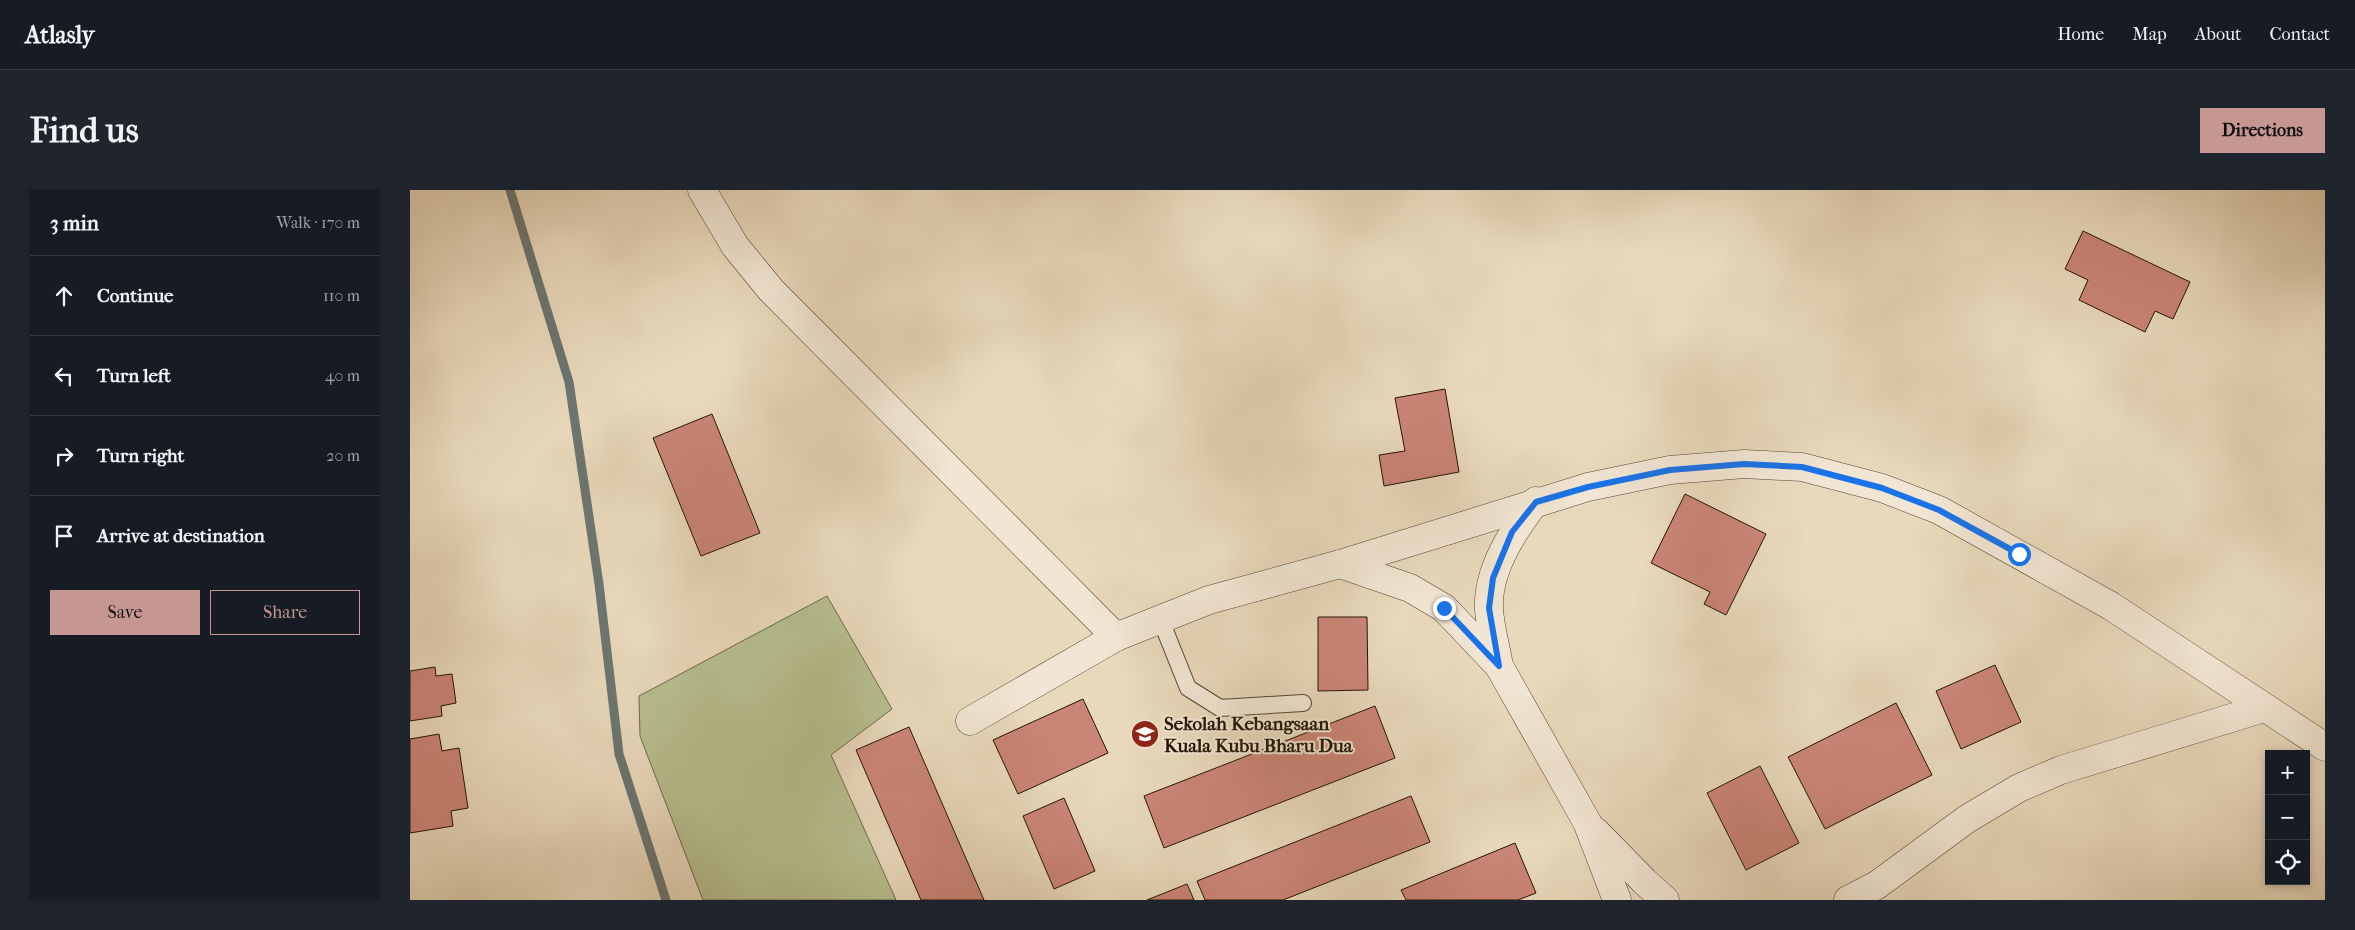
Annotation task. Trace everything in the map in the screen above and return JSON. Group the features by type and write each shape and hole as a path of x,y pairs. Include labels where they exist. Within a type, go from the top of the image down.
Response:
{"street":[{"path":"702,190 736,246 771,290 1116,637"},
{"path":"970,721 1116,637 1209,600 1340,564 1588,487 1670,470 1744,464 1802,467 1882,488 1939,510 2111,606 2325,747"},
{"path":"1499,666 1489,608 1493,578 1512,532 1536,502"},
{"path":"1340,564 1410,588 1444,608 1499,666 1587,822 1617,900"},
{"path":"1848,900 1878,885 1967,819 2019,788 2061,770 2264,708"},
{"path":"1587,822 1665,900"}],"lane":[{"path":"1160,618 1188,688 1220,708 1303,703"}],"green space":[{"path":"827,596 892,709 831,755 896,900 703,900 640,736 639,696"}],"building":[{"path":"2083,231 2190,282 2173,319 2155,311 2145,332 2079,300 2088,280 2065,269"},
{"path":"1445,389 1459,472 1384,486 1379,455 1405,451 1395,398"},
{"path":"712,414 760,533 701,556 653,438"},
{"path":"1685,494 1766,534 1726,615 1704,604 1710,592 1651,563"},
{"path":"1318,617 1367,617 1368,690 1318,691"},
{"path":"1995,665 2021,722 1961,749 1936,691"},
{"path":"435,667 436,676 452,674 456,703 441,706 442,716 410,721 410,671"},
{"path":"1083,699 1108,753 1018,794 993,740"},
{"path":"1896,703 1932,775 1825,829 1788,757"},
{"path":"1375,706 1395,758 1164,848 1144,796"},
{"path":"909,727 984,900 921,900 856,750"},
{"path":"439,734 442,751 459,748 468,808 451,811 453,826 410,833 410,739"},
{"path":"1760,766 1799,843 1746,870 1707,793"},
{"path":"1411,796 1430,842 1283,900 1205,900 1197,881"},
{"path":"1064,798 1095,871 1054,889 1023,816"},
{"path":"1515,843 1536,893 1518,900 1406,900 1401,890"},
{"path":"1187,884 1194,900 1147,900"}],"waterway":[{"path":"510,190 569,382 599,584 619,754 666,900"}],"place":[{"name":"Sekolah Kebangsaan Kuala Kubu Bharu Dua","path":"1145,734"}],"route":[{"path":"1444,608 1499,666 1489,608 1493,578 1512,532 1536,502 1588,487 1670,470 1744,464 1802,467 1882,488 1939,510 2019,554"}]}
